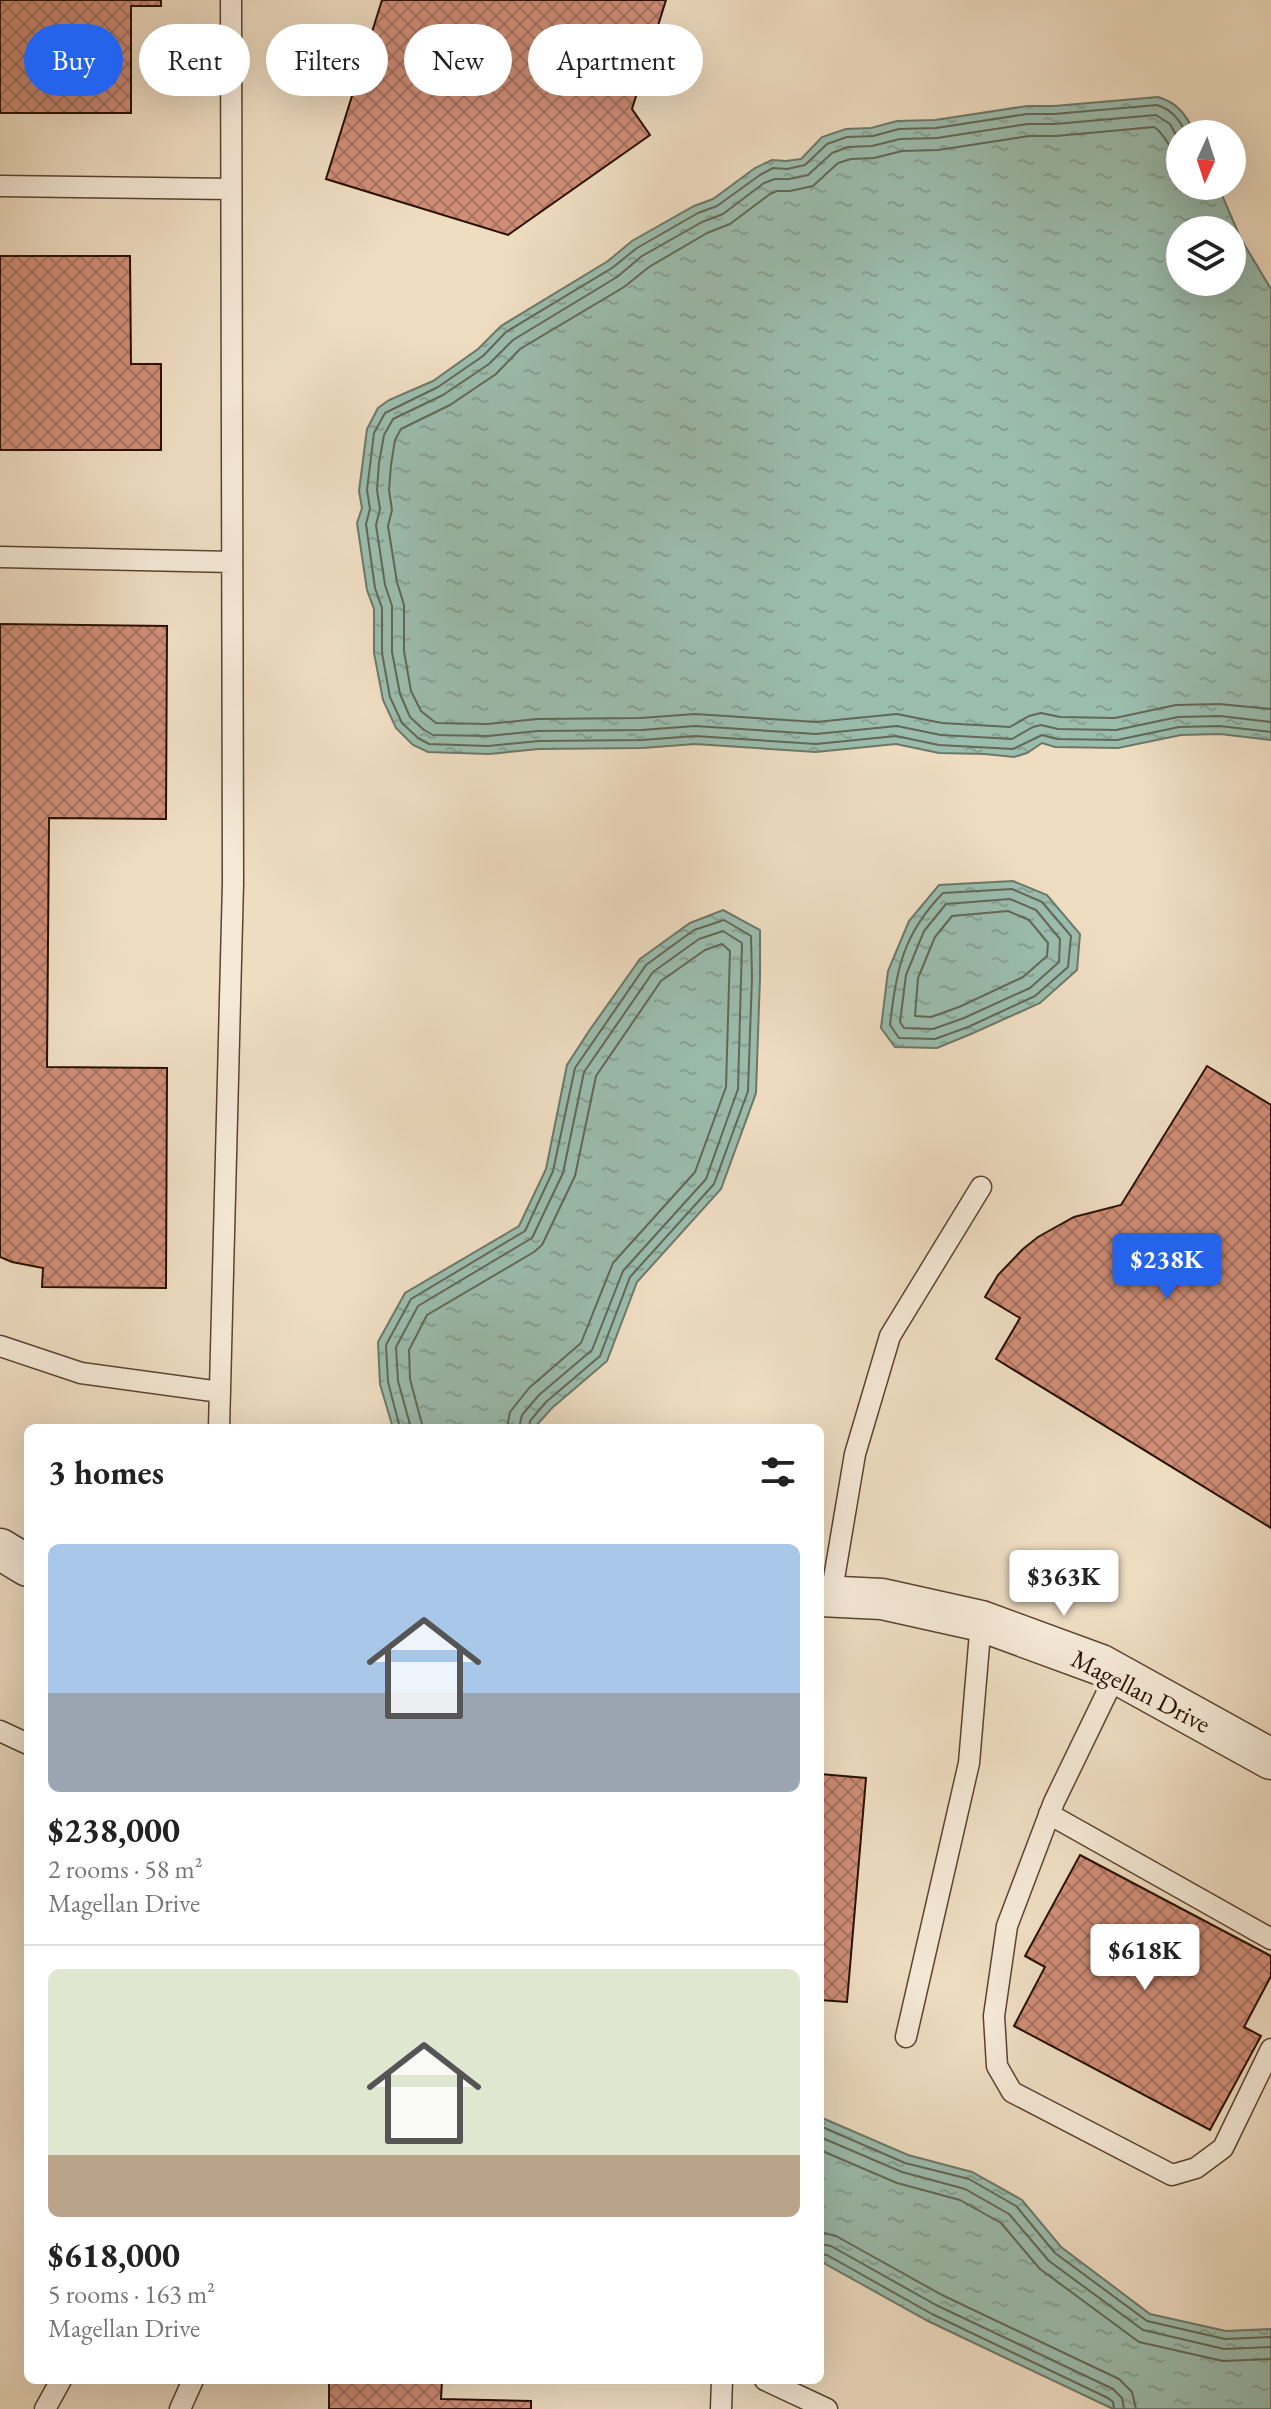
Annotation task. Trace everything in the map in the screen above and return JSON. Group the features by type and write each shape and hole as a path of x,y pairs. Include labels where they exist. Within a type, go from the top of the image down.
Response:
{"street":[{"path":"0,1549 24,1564"},
{"name":"Magellan Drive","path":"825,1596 882,1599 981,1621 1101,1665 1271,1759"}],"lane":[{"path":"219,1424 233,883 231,0"},
{"path":"0,186 231,189"},
{"path":"0,557 232,562"},
{"path":"825,1596 855,1454 890,1336 981,1187"},
{"path":"0,1346 81,1373 220,1392"},
{"path":"906,2037 969,1763 981,1621"},
{"path":"1116,1674 1049,1814 1007,1926 994,2016 997,2066 1012,2092 1172,2175 1196,2168 1223,2148 1271,2049"},
{"path":"0,1731 24,1742"},
{"path":"1049,1814 1271,1939"},
{"path":"45,2409 59,2384"},
{"path":"180,2409 191,2384"},
{"path":"721,2409 722,2384"},
{"path":"774,2384 827,2409"}],"water":[{"path":"1158,97 1177,107 1187,120 1166,120 1166,200 1224,200 1231,216 1166,216 1166,296 1246,296 1246,247 1271,289 1271,740 1220,734 1181,735 1118,748 1055,747 1042,743 1014,757 939,753 896,744 816,752 695,744 539,749 489,754 428,752 413,745 396,728 383,700 374,653 374,609 367,590 357,523 362,508 359,491 367,429 378,408 433,381 478,349 501,326 608,261 632,241 694,206 713,199 755,168 772,160 801,159 822,137 846,129 1027,106"},
{"path":"1013,881 1047,895 1080,934 1077,970 1040,1003 971,1034 937,1048 895,1047 881,1028 888,971 909,921 939,885"},
{"path":"723,910 760,930 756,1093 721,1189 637,1282 607,1361 538,1424 392,1424 380,1384 378,1342 405,1293 519,1226 546,1169 567,1065 640,959 690,923"},
{"path":"824,2119 908,2155 972,2172 1022,2200 1061,2247 1150,2314 1226,2331 1271,2329 1271,2409 1113,2409 928,2321 824,2263"}],"building":[{"path":"0,0 161,0 161,6 131,6 131,113 0,113"},
{"path":"382,0 666,0 659,24 528,24 528,96 636,96 632,109 650,135 508,235 326,179 352,96 388,96 388,24 374,24"},
{"path":"0,256 130,256 131,364 161,364 161,450 0,450"},
{"path":"0,624 167,626 166,819 49,818 47,1067 167,1068 166,1288 42,1287 43,1268 0,1257"},
{"path":"1207,1066 1271,1105 1271,1528 996,1359 1020,1318 985,1297 998,1275 1038,1237 1074,1217 1121,1205"},
{"path":"824,1774 866,1778 847,2002 824,2000"},
{"path":"1080,1855 1271,1956 1271,1976 1244,2027 1261,2036 1210,2130 1014,2026 1045,1967 1025,1956"},
{"path":"329,2384 442,2384 441,2399 531,2401 531,2409 329,2409"}]}
